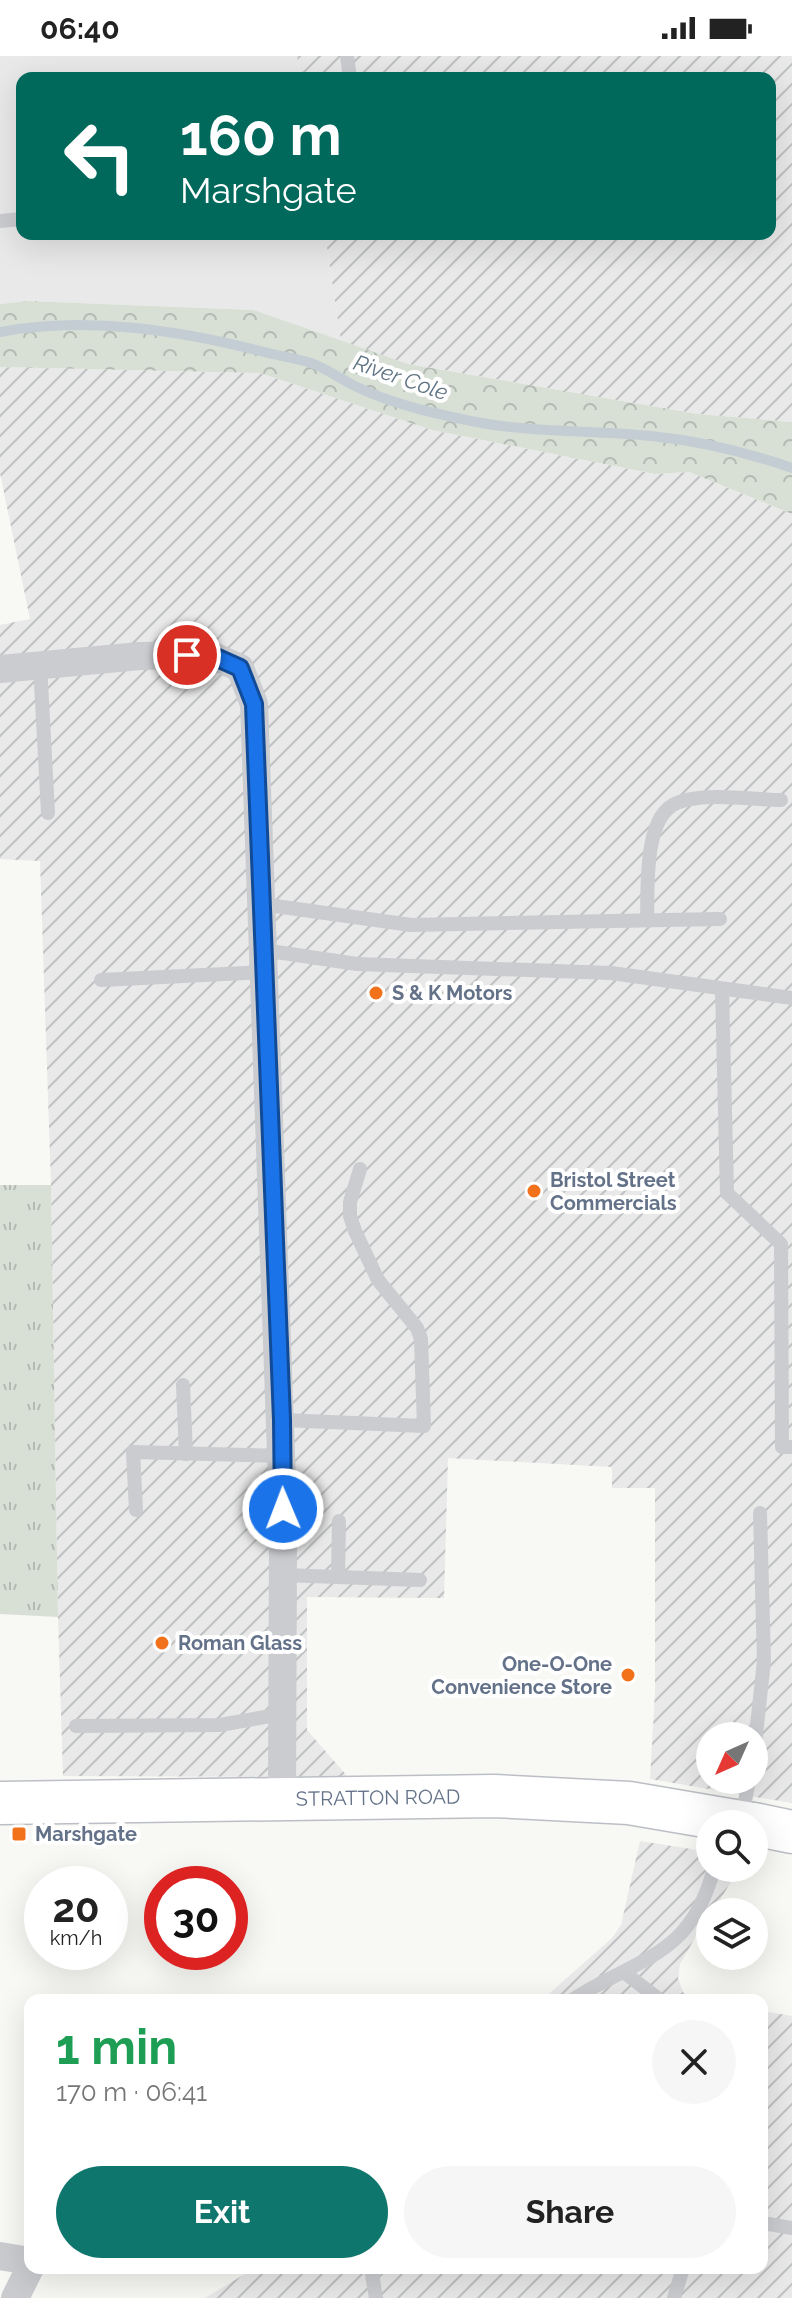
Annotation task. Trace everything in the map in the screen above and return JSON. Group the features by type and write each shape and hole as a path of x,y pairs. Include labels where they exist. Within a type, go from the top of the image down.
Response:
{"street":[{"path":"0,669 140,656 211,655 240,668 254,704 283,1509"},
{"path":"282,1797 283,1562"},
{"name":"STRATTON ROAD","path":"0,1803 494,1796 590,1799 696,1816"},
{"name":"STRATTON ROAD","path":"768,1828 792,1832"},
{"path":"0,2256 24,2260"},
{"path":"15,2298 27,2274"}],"lane":[{"path":"40,664 48,813"},
{"path":"647,920 649,859 657,825 670,807 695,798 781,800"},
{"path":"261,904 411,925 720,919"},
{"path":"101,980 263,961 611,973 792,998"},
{"path":"722,989 727,1193 781,1244 782,1447 792,1447"},
{"path":"282,1420 424,1426 421,1339 417,1328 378,1280 350,1216 350,1202 360,1169"},
{"path":"183,1385 186,1454"},
{"path":"136,1510 133,1452 282,1456"},
{"path":"757,1722 764,1661 760,1513"},
{"path":"338,1577 339,1521"},
{"path":"283,1562 338,1577 420,1580"},
{"path":"76,1726 220,1725 282,1714"},
{"path":"584,1994 653,1957 691,1923 699,1912 709,1882"},
{"path":"625,1973 652,1994"},
{"path":"768,2224 792,2228"},
{"path":"372,2274 376,2298"},
{"path":"674,2298 681,2274"}],"shaded area":[{"path":"0,56 297,56 300,72 16,72 16,240 326,240 341,341 254,310 28,301 0,304"},
{"path":"297,56 792,56 792,422 698,414 408,364 341,341 326,240 776,240 776,72 300,72"},
{"name":"Marshgate","path":"0,367 260,373 432,430 655,474 689,472 792,514 792,1803 739,1794 768,1794 768,1722 696,1722 696,1787 650,1779 655,1693 655,1488 612,1488 612,1467 448,1458 444,1598 307,1597 307,1730 348,1777 63,1776 51,1185 40,861 0,859 0,625 30,619 0,473"},
{"path":"640,1841 696,1850 696,1882 731,1882 721,1898 696,1898 696,1936 680,1964 678,1978 685,1994 549,1994 612,1938 621,1925"},
{"path":"768,2012 792,2016 792,2298 205,2298 245,2274 768,2274"}],"green space":[{"path":"28,301 254,310 408,364 698,414 792,422 792,514 689,472 655,474 432,430 260,373 0,367 0,304"},
{"path":"0,1185 51,1185 58,1617 0,1614"}],"waterway":[{"name":"River Cole","path":"0,332 33,327 99,325 199,337 311,363 373,394 446,416 519,428 629,434 687,441 740,452 792,468"}],"place":[{"name":"S & K Motors","path":"376,993"},
{"name":"Bristol Street Commercials","path":"534,1191"},
{"name":"Roman Glass","path":"162,1643"},
{"name":"One-O-One Convenience Store","path":"628,1675"},
{"name":"Marshgate","path":"19,1834"}],"route":[{"path":"187,655 211,655 240,668 254,704 283,1509"}]}
